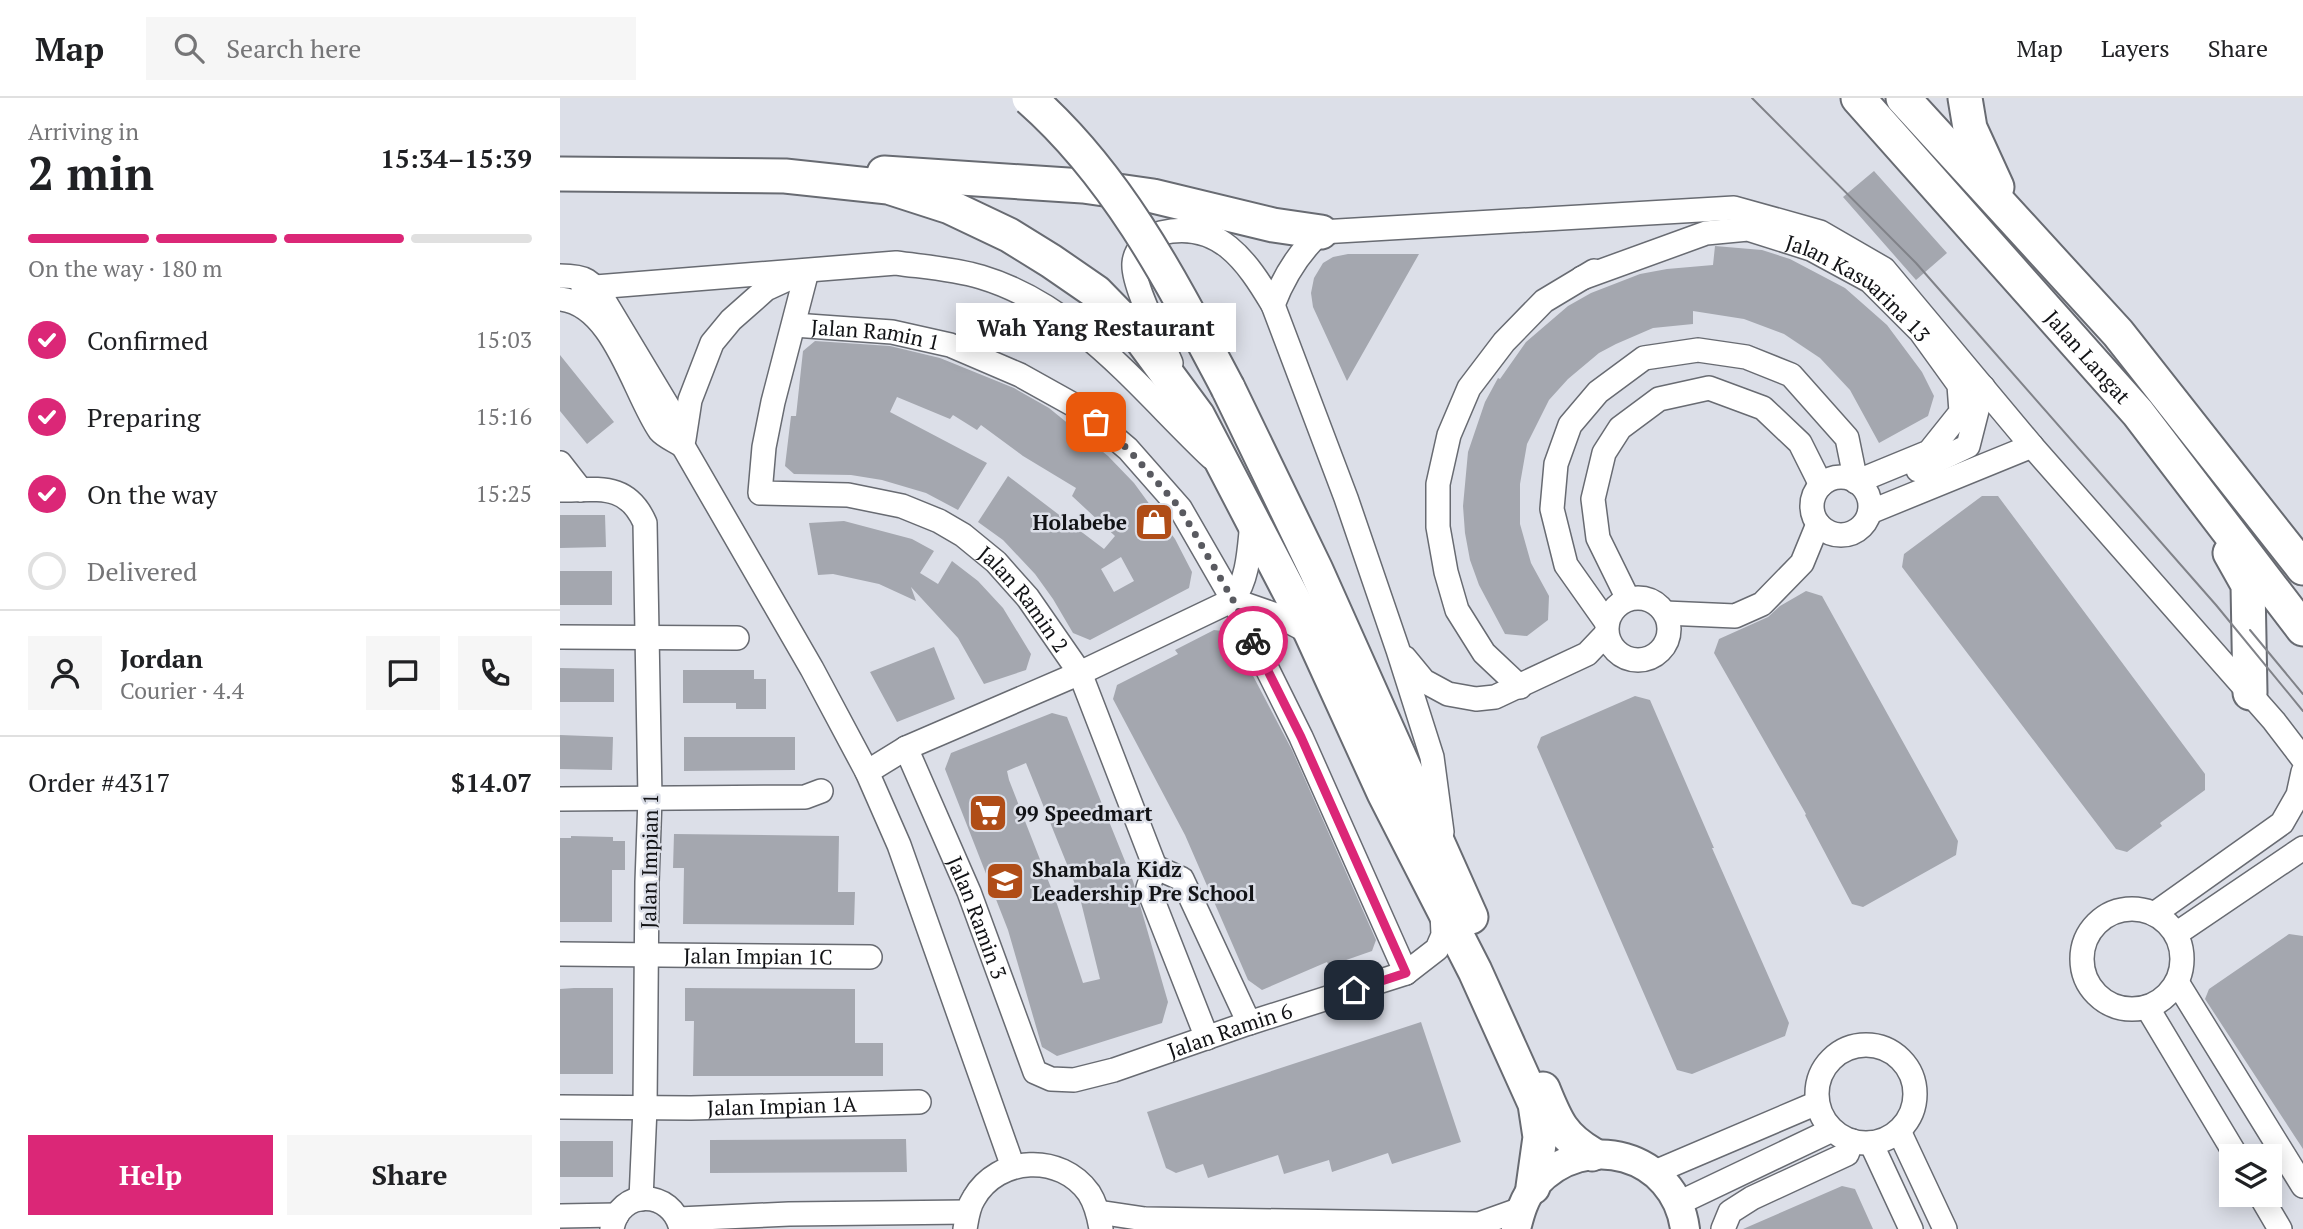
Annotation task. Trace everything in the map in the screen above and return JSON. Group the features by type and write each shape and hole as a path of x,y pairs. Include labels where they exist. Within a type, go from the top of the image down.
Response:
{"highway":[{"path":"1029,98 1051,117 1093,164 1130,215 1174,285 1228,388 1316,570 1445,856 1553,1114 1567,1138 1592,1154"},
{"name":"Jalan Langat","path":"1903,98 2118,334 2303,568"},
{"path":"1965,98 1970,128 2008,211"},
{"name":"Jalan Langat","path":"1858,99 2138,413 2303,629"},
{"path":"560,174 785,176 880,173 1083,186 1153,196 1273,225 1321,232"},
{"path":"785,176 888,187 950,207 1009,235 1096,292 1139,336 1183,393 1198,416 1311,633 1384,793 1475,971 1535,1104 1540,1137 1524,1208"},
{"path":"2182,469 2248,585 2250,693"}],"main road":[{"path":"1524,1208 1550,1171 1560,1165 1592,1154 1614,1155 1635,1161 1654,1172 1668,1186 1682,1216"}],"street":[{"path":"1273,305 1292,265 1321,232 1734,208 1820,232 1884,269 2032,446 2250,693 2303,759"},
{"name":"Jalan Kasuarina 13","path":"1520,687 1484,653 1457,610 1446,572 1438,527 1438,484 1449,435 1469,388 1504,342 1544,301 1633,249 1734,208"},
{"name":"Jalan Kasuarina 13","path":"1582,278 1706,233 1748,229 1811,249 1870,281 1920,331 1959,385 1961,412 1929,452 1865,496"},
{"path":"1183,393 1135,281 1134,263 1138,251 1154,235 1173,230 1209,234 1227,245 1244,262 1273,305 1346,498 1432,757 1445,856"},
{"path":"560,292 897,263 982,277 1028,296 1071,324 1118,364 1225,470"},
{"path":"794,325 807,271"},
{"path":"683,446 690,400 712,343 731,320 766,289 807,271"},
{"path":"560,276 579,276 595,287 679,425 683,446 812,669 867,772 899,845 1013,1167"},
{"path":"560,299 582,306 606,330 661,433 683,446"},
{"name":"Jalan Ramin 2","path":"794,325 768,424 760,493 848,495 902,506 939,521 963,535 996,562 1028,598 1080,673 1156,867 1148,888 1207,1038"},
{"name":"Jalan Ramin 1","path":"794,325 892,332 950,345 1020,374 1081,409 1128,449 1180,508 1233,600 1301,737 1406,973"},
{"path":"1398,650 1424,681 1448,694 1476,699 1495,697 1587,654 1606,629 1614,608 1628,599 1649,600 1665,613 1669,636 1659,652 1652,657 1633,661 1620,656 1609,643 1606,629 1566,565 1552,509 1556,464 1570,425 1598,392 1644,358 1698,350 1746,357 1791,375 1847,438 1865,496 1862,527 1850,534 1836,535 1818,524 1814,516 1813,499 1821,485 1838,477 1865,496"},
{"path":"1865,496 1968,446 1983,387"},
{"path":"1628,599 1598,538 1593,499 1604,453 1620,428 1659,399 1709,388 1763,408 1800,443 1821,485"},
{"path":"1865,496 2032,446"},
{"path":"560,463 570,490"},
{"name":"Jalan Impian 1","path":"570,490 613,490 632,500 645,523 650,798 641,1199"},
{"path":"867,772 905,748 1080,673 1233,600 1240,590 1247,566 1252,522"},
{"path":"1665,613 1735,616 1762,604 1802,563 1818,524"},
{"path":"1233,600 1276,615 1311,633"},
{"path":"560,637 737,638"},
{"name":"Jalan Ramin 3","path":"905,748 969,892 1035,1072 1051,1079"},
{"path":"2154,914 2282,824 2298,795 2303,772"},
{"path":"560,799 805,797 821,791"},
{"path":"2176,934 2303,848"},
{"path":"1156,867 1182,879 1249,1023"},
{"name":"Jalan Ramin 6","path":"1051,1079 1074,1080 1114,1070 1406,973 1437,949 1443,935 1442,905"},
{"path":"2134,909 2154,914 2166,922 2176,934 2182,958 2177,982 2165,997 2147,1007 2127,1009 2100,998 2087,982 2082,963 2084,943 2094,926 2113,912 2134,909"},
{"name":"Jalan Impian 1C","path":"560,954 870,957"},
{"path":"2177,982 2303,1185"},
{"path":"2147,1007 2229,1144"},
{"path":"1682,1216 1851,1138 1886,1139 1899,1131 1912,1113 1916,1090 1909,1069 1902,1059 1883,1047 1861,1044 1837,1053 1827,1062 1817,1081 1816,1103 1822,1118 1851,1138 1911,1229"},
{"name":"Jalan Impian 1A","path":"560,1107 645,1108 919,1102"},
{"path":"1654,1172 1816,1103"},
{"path":"1899,1131 1945,1229"},
{"path":"1723,1229 1730,1212 1752,1198 1847,1154 1851,1138"},
{"path":"560,1216 614,1222 632,1201 650,1198 667,1205 680,1224 966,1221 974,1197 997,1173 1034,1164 1055,1167 1074,1178 1089,1193 1100,1221 1145,1219 1479,1224 1524,1208"},
{"path":"2267,1207 2280,1229"}],"building":[{"path":"1874,171 1947,253 1916,280 1843,197"},
{"path":"1715,246 1762,250 1790,259 1845,288 1887,325 1922,372 1934,396 1928,416 1879,443 1850,390 1820,358 1784,334 1744,319 1693,311 1693,324 1653,328 1616,344 1599,353 1568,379 1549,400 1527,444 1520,484 1520,524 1531,563 1549,596 1548,620 1527,636 1505,634 1479,585 1470,560 1465,533 1463,506 1468,452 1485,402 1498,378 1500,379 1526,342 1568,306 1591,293 1640,274 1713,265"},
{"path":"1348,254 1419,254 1347,381 1313,307 1311,293 1314,278 1323,263 1333,257"},
{"path":"815,341 890,346 940,358 1014,388 1049,408 1108,456 1134,483 1175,539 1192,572 1189,588 1090,640 1073,633 1035,574 1003,540 978,522 1008,476 1104,549 1115,536 1072,496 1076,488 1023,456 981,425 977,430 953,415 950,419 897,397 890,412 987,463 958,510 926,493 882,480 851,475 794,474 785,466 791,416 796,416 803,351","holes":["1121,557 1134,581 1114,592 1101,569"]},
{"path":"560,355 614,422 587,444 560,411"},
{"path":"1982,496 1998,496 2205,774 2205,790 2160,823 2162,826 2127,852 2116,849 1902,567 1904,554"},
{"path":"560,515 605,515 606,547 560,548"},
{"path":"844,521 912,539 934,551 920,573 938,584 952,561 978,581 1003,608 1031,654 1026,670 984,684 958,638 911,587 916,601 879,584 833,574 818,575 809,523"},
{"path":"560,571 612,571 612,605 560,605"},
{"path":"1806,591 1822,596 1958,841 1956,855 1863,907 1852,904 1806,814 1714,653 1719,639 1768,617 1780,606"},
{"path":"1214,630 1230,632 1292,750 1376,940 1372,951 1329,966 1327,962 1262,990 1248,980 1185,835 1113,699 1117,685 1178,654 1175,650"},
{"path":"934,647 955,699 897,722 870,672"},
{"path":"560,668 614,669 614,702 560,702"},
{"path":"683,670 754,670 754,679 766,679 766,709 736,709 736,703 683,703"},
{"path":"1635,696 1650,700 1789,1023 1785,1036 1692,1074 1677,1070 1537,747 1541,737"},
{"path":"1052,713 1067,717 1133,881 1168,1002 1162,1023 1057,1056 1042,1047 1008,930 945,769 951,753","holes":["1026,763 1079,894 1100,979 1083,983 1055,898 1007,771"]},
{"path":"560,735 613,737 612,770 560,769"},
{"path":"684,737 795,737 795,770 684,771"},
{"path":"674,834 839,836 838,892 855,892 854,925 683,924 684,868 673,868"},
{"path":"613,837 613,841 625,841 625,870 612,870 612,922 560,922 560,838"},
{"path":"2289,934 2303,936 2303,1149 2205,999 2209,989"},
{"path":"613,988 613,1074 560,1074 560,989"},
{"path":"685,988 855,989 855,1043 883,1043 883,1076 693,1076 694,1021 685,1021"},
{"path":"1421,1022 1461,1142 1392,1164 1388,1153 1332,1172 1329,1160 1284,1174 1278,1155 1208,1178 1203,1164 1176,1173 1166,1168 1147,1112"},
{"path":"906,1139 907,1172 710,1173 710,1140"},
{"path":"560,1141 613,1141 613,1177 560,1177"},
{"path":"1842,1186 1855,1189 1873,1229 1743,1229"}],"tram line":[{"path":"1752,98 1916,263 2216,605 2303,711"},
{"path":"2250,630 2303,694"}],"way so far":[{"path":"1096,422 1128,449 1180,508 1233,600 1253,641"}],"place":[{"name":"Wah Yang Restaurant","path":"1096,422"},
{"name":"Holabebe","path":"1154,522"},
{"name":"99 Speedmart","path":"988,813"},
{"name":"Shambala Kidz Leadership Pre School","path":"1005,881"}],"route":[{"path":"1253,641 1301,737 1406,973 1354,990"}]}
